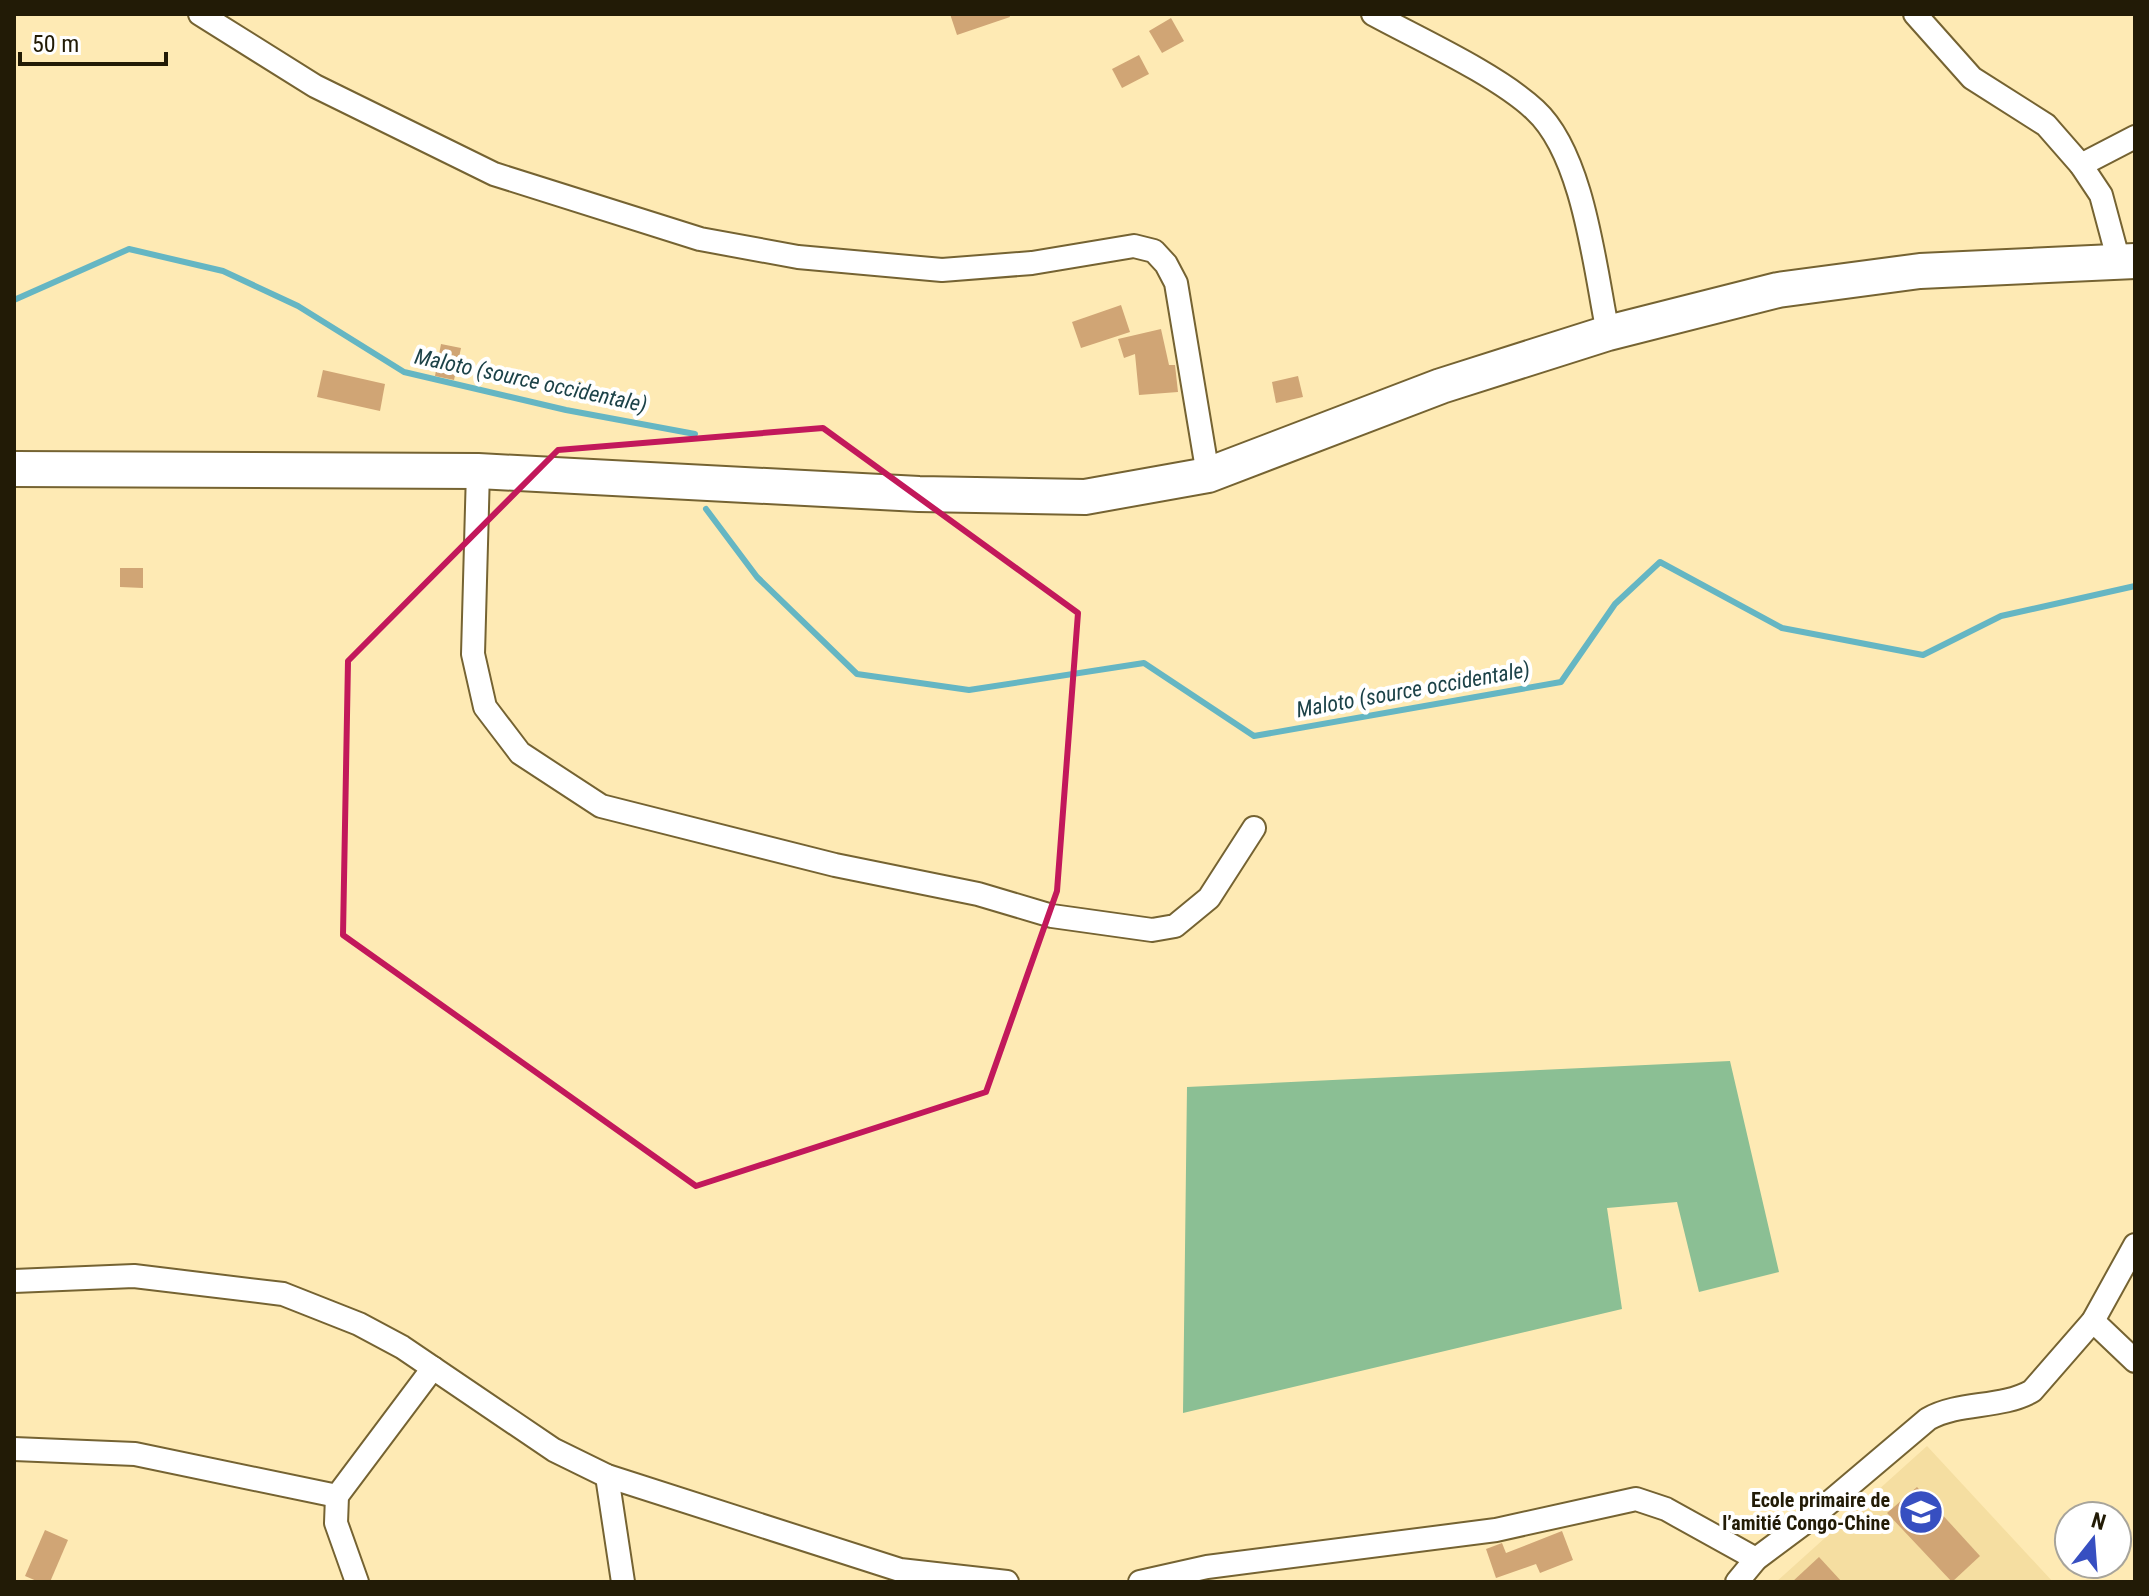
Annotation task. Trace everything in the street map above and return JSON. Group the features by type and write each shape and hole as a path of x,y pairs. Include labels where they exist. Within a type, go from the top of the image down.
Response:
{"main road":[{"path":"14,469 478,471 919,494 1085,497 1208,475 1441,386 1608,333 1794,288 1920,271 2127,261"}],"street":[{"path":"200,14 315,86 494,174 700,239 798,257 942,270 1032,263 1134,246 1154,251 1166,264 1176,283 1208,475"},
{"path":"1373,14 1495,82 1537,111 1554,137 1575,186 1608,333"},
{"path":"1915,14 1972,78 2046,125 2081,165 2101,195 2127,261"},
{"path":"2081,165 2135,137"},
{"path":"478,471 473,654 485,707 520,753 601,806 835,865 978,894 1052,916 1152,930 1175,926 1209,898 1254,828"},
{"path":"1737,1582 1756,1559 1811,1518 1928,1419 1944,1410 2020,1398 2032,1391 2093,1321 2135,1245"},
{"path":"14,1281 134,1276 283,1294 359,1324 433,1368 554,1450 607,1476 900,1570 1007,1582"},
{"path":"2093,1321 2135,1361"},
{"path":"357,1582 336,1523 337,1496 433,1368"},
{"path":"14,1449 135,1454 337,1496"},
{"path":"607,1476 623,1582"},
{"path":"1140,1582 1207,1567 1496,1530 1636,1499 1666,1509 1756,1559"}],"highlighted area":[{"path":"823,428 1078,613 1057,891 986,1092 696,1186 343,935 348,661 558,450"}],"shaded area":[{"name":"Ecole primaire de l’amitié Congo-Chine","path":"1927,1446 2053,1582 1776,1582"}],"green space":[{"path":"1730,1061 1779,1272 1699,1292 1677,1202 1607,1208 1622,1309 1183,1413 1187,1087"}],"building":[{"path":"950,14 1009,14 1010,17 957,35"},
{"path":"1171,18 1184,41 1162,53 1149,31"},
{"path":"1139,55 1149,74 1122,88 1112,69"},
{"path":"1121,305 1130,332 1081,348 1072,322"},
{"path":"1161,329 1169,365 1175,365 1178,392 1139,395 1135,354 1124,358 1118,339"},
{"path":"441,344 461,348 454,380 435,376"},
{"path":"323,370 385,384 380,411 317,397"},
{"path":"1298,376 1303,397 1276,403 1272,382"},
{"path":"120,568 143,568 143,588 120,587"},
{"path":"1917,1487 1980,1556 1952,1582 1887,1513"},
{"path":"45,1530 68,1540 50,1582 39,1582 25,1576"},
{"path":"1562,1531 1573,1560 1540,1573 1536,1564 1496,1578 1486,1549 1502,1543 1506,1553"},
{"path":"1819,1557 1842,1582 1792,1582"}],"waterway":[{"name":"Maloto (source occidentale)","path":"14,300 129,249 223,271 298,306 404,372 566,410 695,434"},
{"name":"Maloto (source occidentale)","path":"706,509 757,577 857,674 969,690 1144,663 1254,736 1561,682 1615,604 1660,562 1782,628 1923,655 2001,616 2135,586"}],"place":[{"name":"Ecole primaire de l’amitié Congo-Chine","path":"1921,1512"}]}
